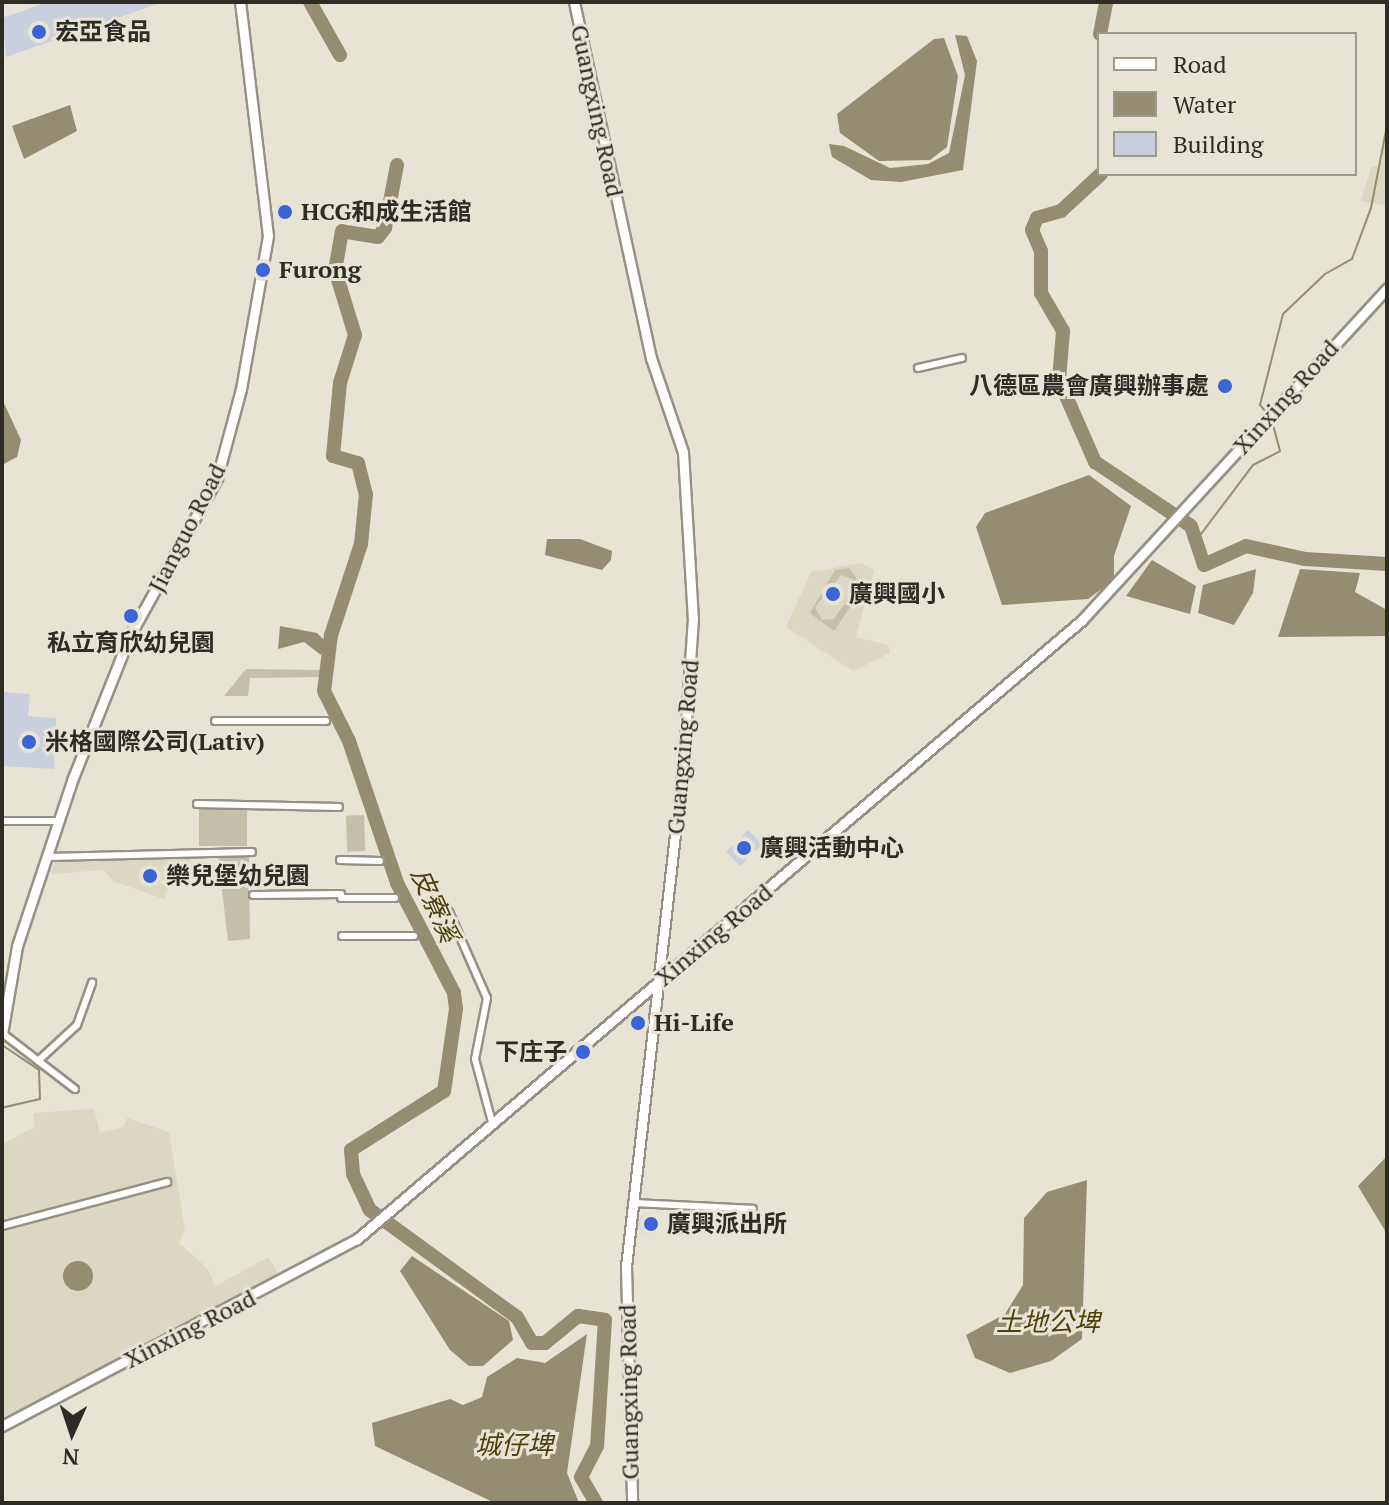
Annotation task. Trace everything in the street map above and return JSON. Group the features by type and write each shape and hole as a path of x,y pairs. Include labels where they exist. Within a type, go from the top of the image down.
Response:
{"street":[{"name":"Jianguo Road","path":"2,1033 17,946 113,671 217,478 241,389 268,236 240,2"},
{"name":"Guangxing Road","path":"574,2 651,358 683,452 691,665 626,1267 632,1503"},
{"name":"Xinxing Road","path":"2,1426 335,1254 374,1225 1082,620 1387,288"},
{"path":"918,368 962,358"},
{"path":"215,721 326,721"},
{"path":"197,804 339,807"},
{"path":"2,821 60,822"},
{"path":"49,857 252,852"},
{"path":"340,860 380,861"},
{"path":"253,895 395,898"},
{"path":"434,899 449,912 487,998 475,1059 492,1122"},
{"path":"342,936 414,936"},
{"path":"38,1061 77,1025 92,983"},
{"path":"2,1033 75,1089"},
{"path":"2,1226 167,1182"},
{"path":"632,1203 753,1209"}],"shaded area":[{"path":"1387,127 1387,206 1361,201 1371,167 1381,165"},
{"name":"廣興國小","path":"862,563 874,571 856,637 888,645 890,653 853,671 786,627 811,572"},
{"path":"849,568 863,588 834,631 810,613 835,570","holes":["841,575 852,579 853,591 834,619 822,620 815,607"]},
{"path":"246,669 320,670 320,677 250,678 248,696 224,696"},
{"path":"199,807 247,807 247,846 199,846"},
{"path":"364,815 365,851 347,852 346,816"},
{"path":"218,857 249,857 250,939 228,941"},
{"name":"樂兒堡幼兒園","path":"191,858 186,885 173,879 164,899 113,881 104,870 51,874 56,860"},
{"path":"94,1109 100,1132 123,1127 127,1118 169,1132 185,1230 179,1243 208,1269 215,1286 269,1257 278,1274 2,1419 2,1144 35,1127 33,1113"}],"water":[{"path":"955,35 967,36 977,61 963,170 901,182 871,180 832,157 829,144 844,146 890,168 928,164 949,153 965,75"},
{"path":"944,38 958,76 947,147 930,160 879,161 840,133 837,114 934,39"},
{"path":"70,105 77,131 24,159 12,126"},
{"path":"2,399 21,440 17,457 2,465"},
{"path":"1089,475 1131,506 1114,556 1114,580 1088,599 1002,605 976,527 985,513"},
{"path":"547,539 580,539 612,551 611,560 602,570 545,555"},
{"path":"1152,560 1196,586 1190,614 1126,596"},
{"path":"1256,569 1253,593 1234,625 1198,613 1203,585"},
{"path":"1300,569 1360,573 1355,592 1387,610 1387,636 1278,637"},
{"path":"280,626 317,633 325,641 321,655 304,642 278,649"},
{"path":"1387,1156 1387,1234 1358,1186"},
{"name":"土地公埤","path":"1087,1180 1082,1339 1051,1361 1010,1373 975,1358 966,1335 1005,1314 1023,1285 1024,1218 1047,1192"},
{"name":"城仔埤","path":"412,1256 509,1321 513,1340 483,1366 469,1366 450,1350 400,1271"},
{"path":"78,1261 84,1262 92,1270 92,1282 84,1290 78,1291 72,1290 64,1282 63,1276 64,1270 72,1262"},
{"name":"城仔埤","path":"587,1334 567,1473 579,1503 495,1503 375,1446 372,1423 450,1399 463,1405 482,1397 487,1377 517,1358 545,1363"}],"building":[{"name":"宏亞食品","path":"48,2 160,3 6,57 2,18"},
{"name":"米格國際公司(Lativ)","path":"2,692 30,694 28,716 56,718 54,769 2,766"},
{"name":"廣興活動中心","path":"748,830 762,844 740,866 726,852"},
{"name":"廣興派出所","path":"646,1213 654,1213 661,1224 654,1235 646,1235 639,1228 639,1220"}],"waterway":[{"name":"皮寮溪","path":"310,2 340,55"},
{"path":"1100,32 1106,2"},
{"path":"1266,412 1260,405 1283,314 1325,274 1352,259 1371,208 1387,126"},
{"name":"皮寮溪","path":"397,165 385,228 378,237 342,231 335,270 355,335 340,383 333,456 358,463 366,494 361,544 331,635 324,691 349,741 397,883 454,993 456,1009 444,1091 351,1150 353,1174 370,1210 517,1317 532,1343 545,1343 578,1316 605,1320 597,1446 581,1477 596,1503"},
{"path":"1099,176 1061,211 1037,218 1032,230 1041,251 1041,293 1063,331 1059,380 1095,462 1191,526 1204,565 1246,546 1305,559 1387,564"},
{"path":"1198,538 1253,465 1280,451 1272,421"},
{"path":"2,1045 39,1070 40,1099 2,1108"}],"place":[{"name":"宏亞食品","path":"39,32"},
{"name":"HCG和成生活館","path":"285,212"},
{"name":"Furong","path":"263,270"},
{"name":"八德區農會廣興辦事處","path":"1225,386"},
{"name":"廣興國小","path":"833,594"},
{"name":"私立育欣幼兒園","path":"131,616"},
{"name":"米格國際公司(Lativ)","path":"29,742"},
{"name":"廣興活動中心","path":"744,848"},
{"name":"樂兒堡幼兒園","path":"150,876"},
{"name":"Hi-Life","path":"638,1023"},
{"name":"下庄子","path":"583,1052"},
{"name":"廣興派出所","path":"651,1224"}]}
